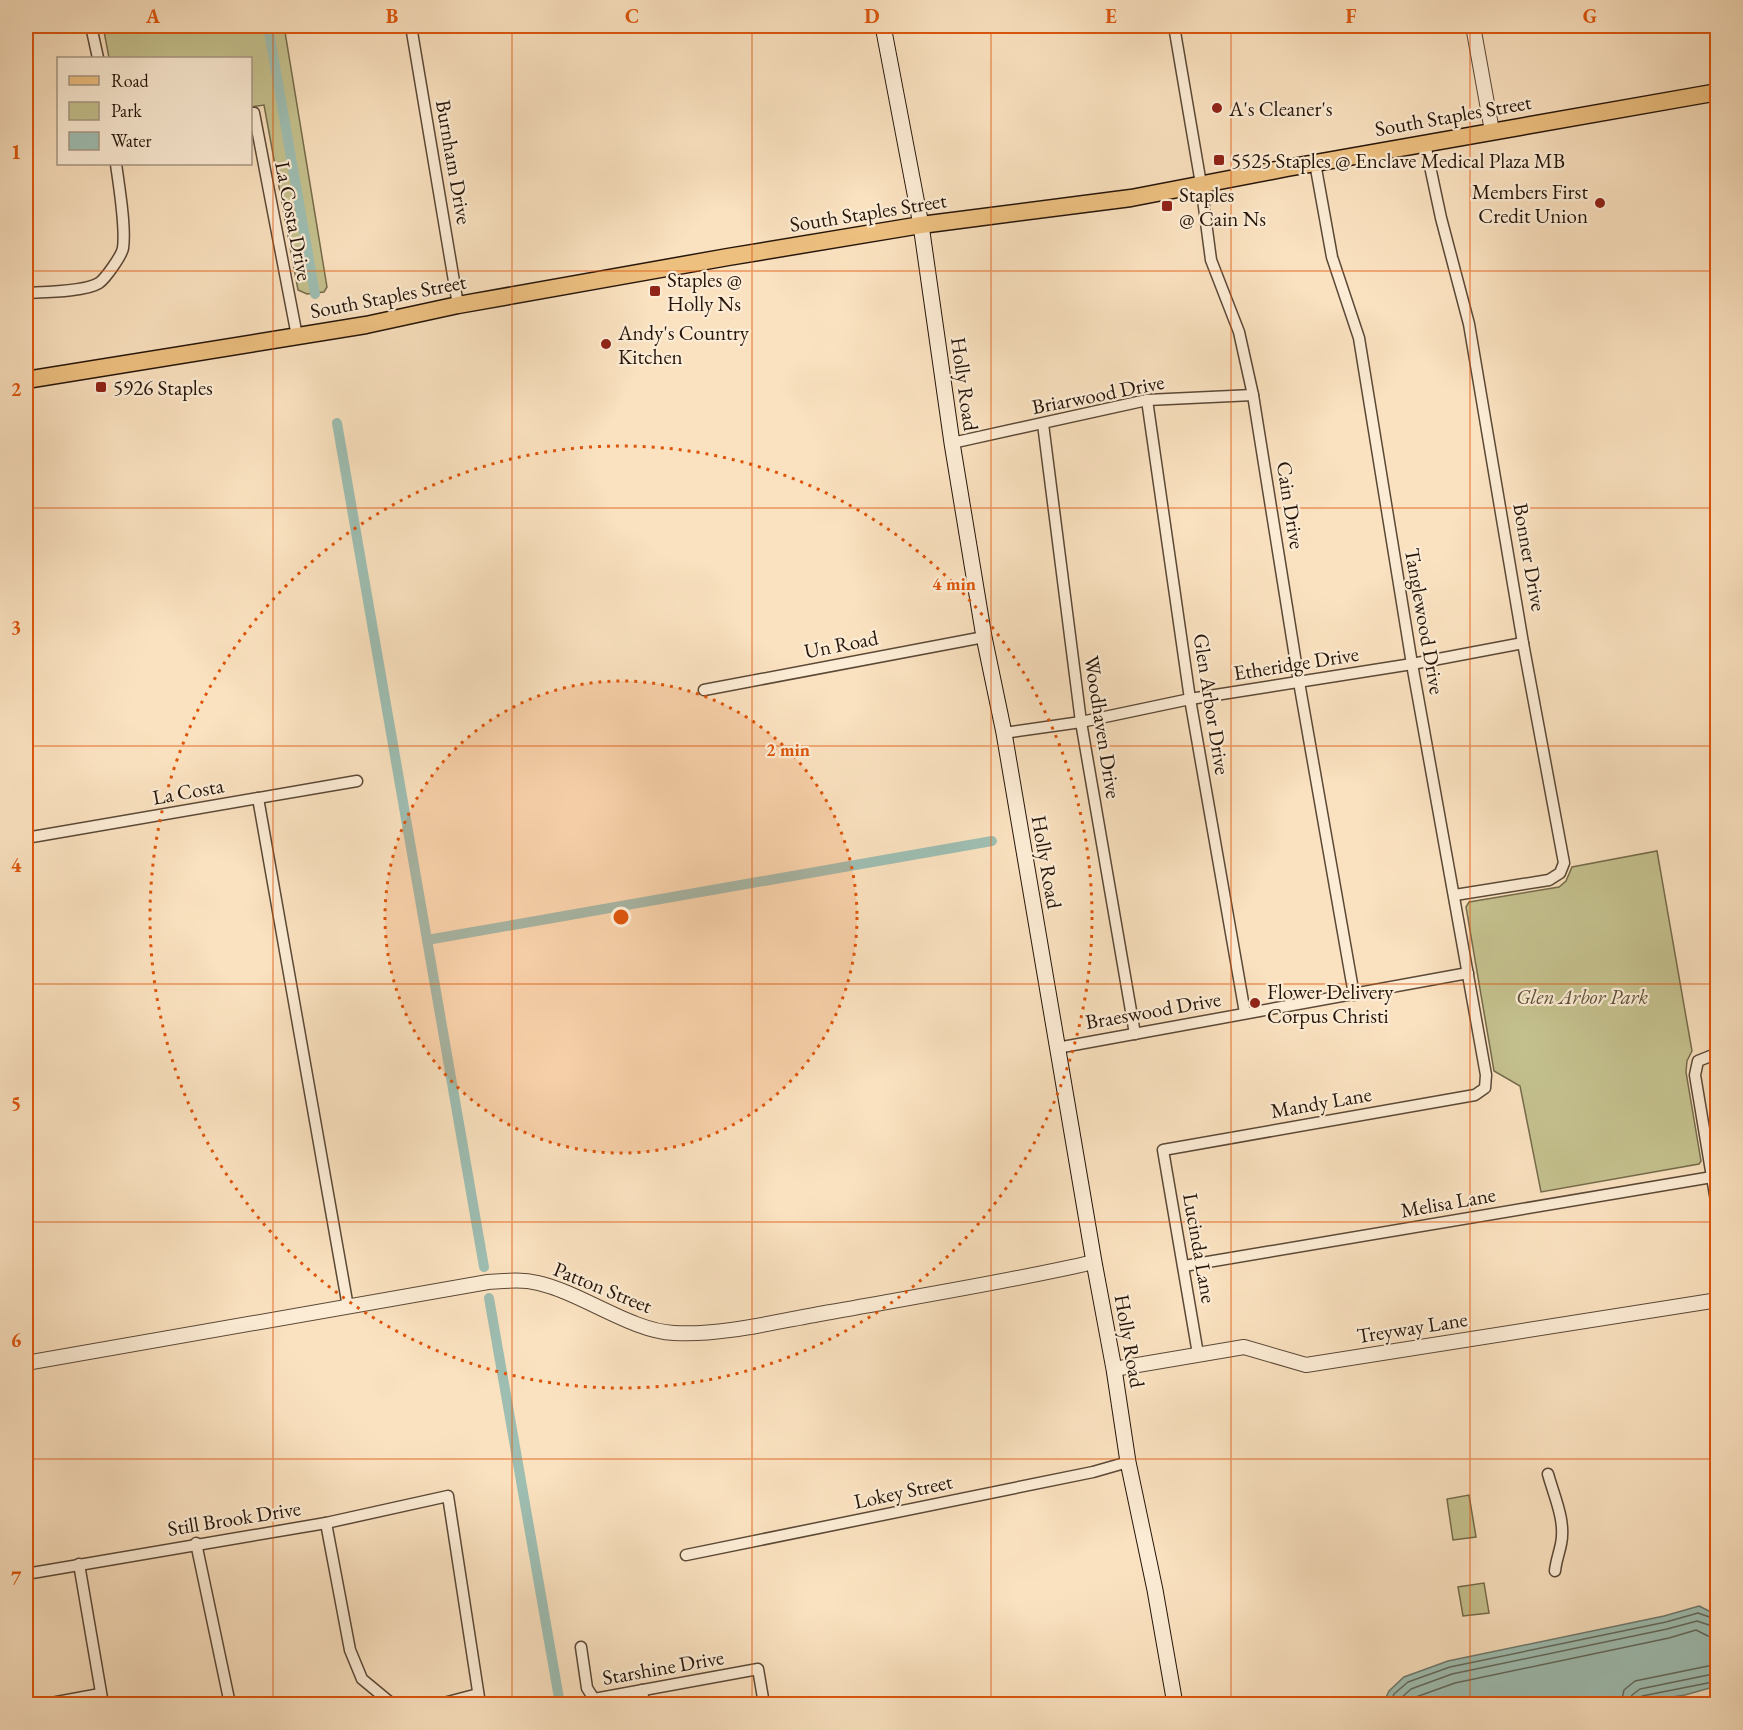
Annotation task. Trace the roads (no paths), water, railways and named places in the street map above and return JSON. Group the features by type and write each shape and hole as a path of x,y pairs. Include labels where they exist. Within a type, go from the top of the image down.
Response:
{"main road":[{"name":"Holly Road","path":"883,26 921,225 952,443 984,637 1004,733 1128,1462 1155,1590 1175,1704"},
{"name":"South Staples Street","path":"26,380 384,322 458,305 921,225 1131,198 1425,143 1718,92"}],"street":[{"path":"91,26 98,57"},
{"name":"Burnham Drive","path":"411,26 458,305"},
{"name":"Cain Drive","path":"1174,26 1201,184 1211,260 1239,332 1253,395 1299,682 1354,995"},
{"path":"1473,26 1492,131"},
{"name":"La Costa Drive","path":"252,113 297,336"},
{"name":"Bonner Drive","path":"1425,143 1441,218 1469,324 1523,643 1564,863 1560,873 1549,880 1455,896"},
{"name":"Tanglewood Drive","path":"1316,163 1332,257 1359,338 1412,664 1486,1075 1485,1088"},
{"path":"26,293 57,292 99,283 111,268 123,249 116,165"},
{"name":"Briarwood Drive","path":"952,443 1147,400 1253,395"},
{"name":"Glen Arbor Drive","path":"1147,400 1190,699 1245,1013"},
{"name":"Woodhaven Drive","path":"1043,424 1081,722 1135,1034"},
{"name":"Un Road","path":"704,690 984,637"},
{"name":"Etheridge Drive","path":"1004,733 1081,722 1190,699 1412,664 1523,643"},
{"name":"La Costa","path":"26,838 357,781"},
{"path":"258,798 348,1307"},
{"name":"Braeswood Drive","path":"1057,1048 1468,973"},
{"path":"1718,1053 1698,1061 1695,1075 1714,1177 1718,1213"},
{"name":"Mandy Lane","path":"1163,1150 1475,1095 1485,1088"},
{"name":"Lucinda Lane","path":"1163,1150 1198,1354"},
{"name":"Melisa Lane","path":"1184,1266 1714,1177"},
{"name":"Patton Street","path":"26,1363 488,1282 525,1281 556,1288 657,1331 694,1334 949,1291 1094,1262"},
{"name":"Treyway Lane","path":"1114,1369 1244,1347 1306,1365 1718,1300"},
{"name":"Lokey Street","path":"686,1555 1093,1472 1128,1462"},
{"path":"1548,1474 1561,1520 1562,1543 1555,1571"},
{"name":"Still Brook Drive","path":"26,1574 326,1523 448,1496 479,1699"},
{"path":"326,1523 350,1650 358,1670 362,1679 391,1703 401,1704"},
{"path":"196,1544 230,1704"},
{"path":"46,1704 102,1699 79,1564"},
{"name":"Starshine Drive","path":"581,1647 587,1688 594,1699 758,1669 764,1704"},
{"path":"642,1690 644,1704"},
{"path":"440,1704 479,1699"}],"water":[{"path":"1699,1606 1717,1615 1717,1686 1685,1695 1627,1704 1383,1704 1389,1691 1404,1677 1448,1661 1664,1616"}],"waterway":[{"path":"268,26 315,294"},
{"path":"337,423 484,1267"},
{"path":"427,940 992,841"},
{"path":"489,1298 560,1704"}],"place":[{"name":"A's Cleaner's","path":"1217,108"},
{"name":"5525 Staples @ Enclave Medical Plaza MB","path":"1219,160"},
{"name":"Members First Credit Union","path":"1600,203"},
{"name":"Staples @ Cain Ns","path":"1167,206"},
{"name":"Staples @ Holly Ns","path":"655,291"},
{"name":"Andy's Country Kitchen","path":"606,344"},
{"name":"5926 Staples","path":"101,387"},
{"name":"Flower Delivery Corpus Christi","path":"1255,1003"}],"park label":[{"name":"Glen Arbor Park","path":"1582,996"}]}
